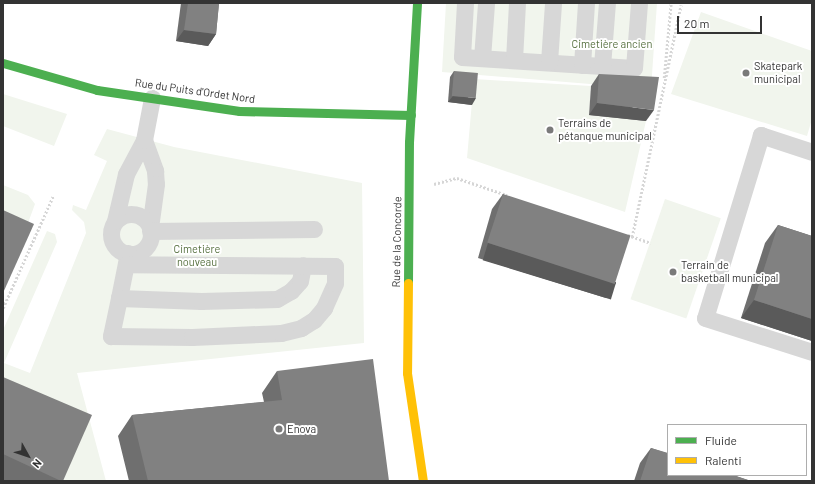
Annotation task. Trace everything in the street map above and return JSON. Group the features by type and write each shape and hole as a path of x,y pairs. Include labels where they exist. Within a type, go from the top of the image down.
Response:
{"street":[{"name":"Rue de la Concorde","path":"417,3 409,185 407,373 423,481"},
{"name":"Rue du Puits d'Ordet Nord","path":"3,63 97,90 239,111 411,115"}],"lane":[{"path":"465,3 462,56 634,68 639,3"},
{"path":"482,58 486,3"},
{"path":"514,60 517,3"},
{"path":"549,62 553,3"},
{"path":"582,65 586,3"},
{"path":"602,66 607,3"},
{"path":"127,258 111,336 192,337 281,333 301,328 314,320 324,308 335,283 335,266 127,258 117,248 112,238 115,221 126,174 144,140 152,98"},
{"path":"812,152 761,136 705,318 812,352"},
{"path":"127,258 145,248 150,240 156,171 144,140"},
{"path":"115,221 125,215 137,215 150,229 314,229"},
{"path":"119,298 201,301 277,299 291,291 300,281 303,265"}],"path":[{"path":"663,91 672,3"},
{"path":"632,237 681,5"},
{"path":"409,185 432,185 457,178 515,198"},
{"path":"3,308 53,196"},
{"path":"625,234 651,243"}],"green space":[{"name":"Cimetière ancien","path":"446,3 657,3 651,89 442,72"},
{"name":"Skatepark municipal","path":"701,12 812,51 812,119 807,136 671,94"},
{"path":"474,79 591,86 589,115 646,121 625,212 467,158"},
{"path":"3,94 67,114 54,146 3,126"},
{"name":"Cimetière nouveau","path":"107,129 174,147 362,183 364,343 77,373 106,481 58,481 3,405 3,330 47,231 55,234 57,242 4,363 30,373 86,233 84,222 72,210 73,205 86,210 107,161 94,155"},
{"path":"3,185 28,195 35,204 28,223 3,238"},
{"name":"Terrain de basketball municipal","path":"665,199 721,218 686,318 630,299"}],"building":[{"path":"188,3 219,3 216,34 184,30"},
{"path":"454,71 478,73 476,98 452,96"},
{"path":"599,74 659,77 654,110 597,103"},
{"path":"503,194 630,235 615,284 487,243"},
{"path":"3,210 34,224 3,293"},
{"path":"778,225 812,236 812,319 754,300"},
{"name":"Enova","path":"373,359 389,481 148,481 132,415 282,400 277,371"},
{"path":"3,377 92,415 63,481 3,454"},
{"path":"651,448 667,453 667,476 736,476 751,481 640,481"}],"traffic: fast":[{"path":"408,283 409,142 417,3"},
{"path":"3,63 97,90 239,111 411,115"}],"traffic: slow":[{"path":"408,283 407,373 423,481"}],"place":[{"name":"Skatepark municipal","path":"746,73"},
{"name":"Terrains de pétanque municipal","path":"550,130"},
{"name":"Terrain de basketball municipal","path":"673,272"},
{"name":"Enova","path":"279,429"}]}
